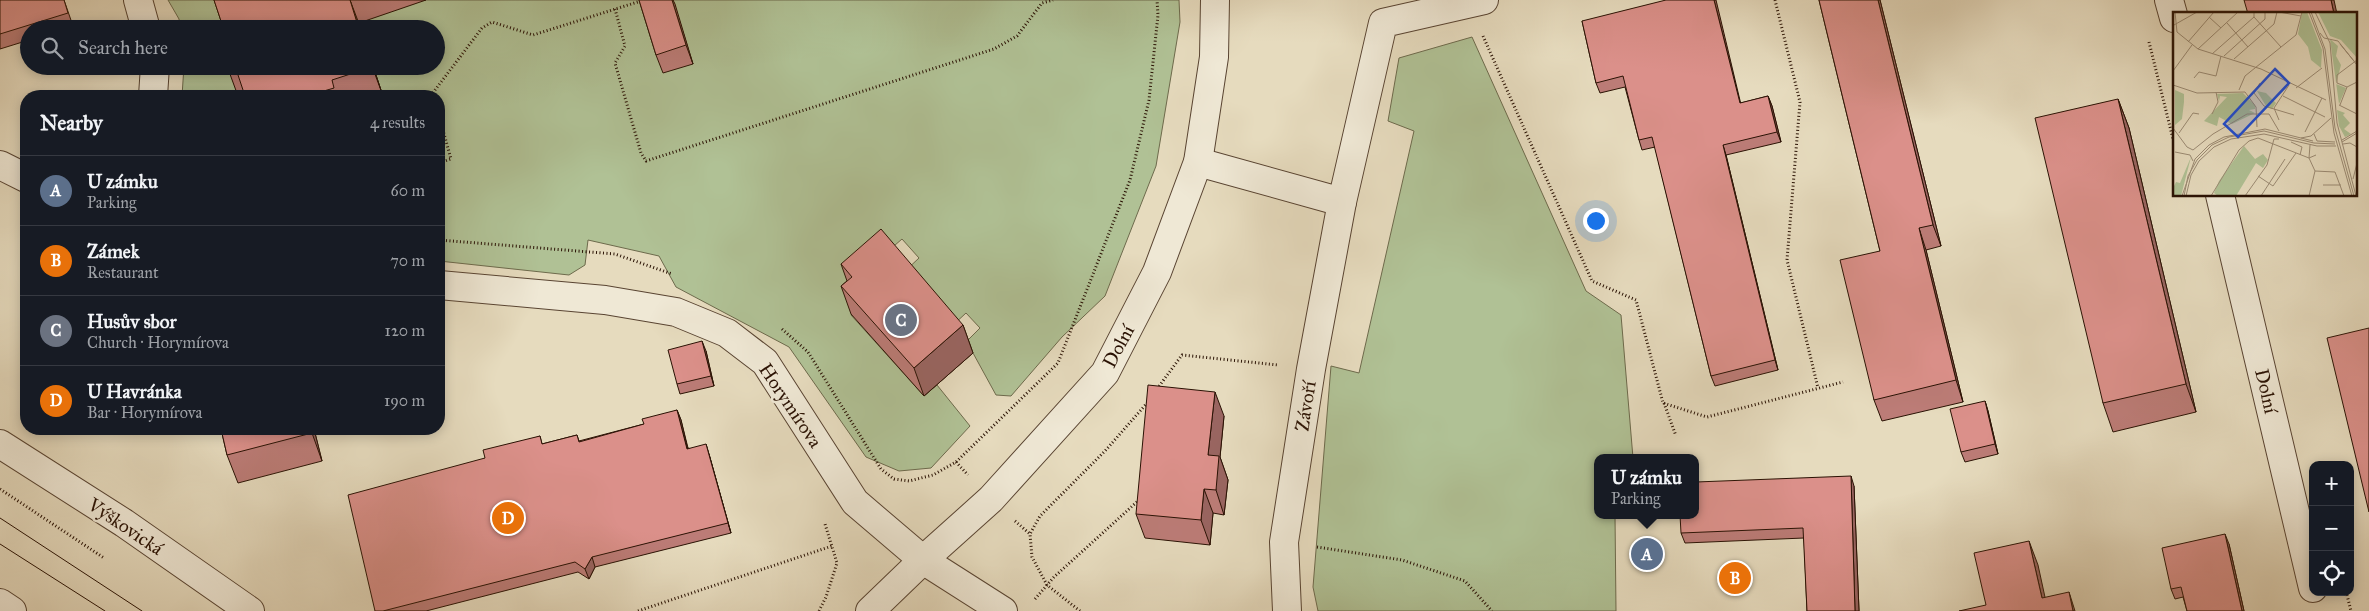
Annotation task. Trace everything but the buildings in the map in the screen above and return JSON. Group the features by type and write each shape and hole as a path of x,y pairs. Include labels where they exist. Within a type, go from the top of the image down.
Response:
{"street":[{"path":"138,0 144,20"},
{"name":"Dolní","path":"870,611 922,560 991,499 1105,373 1157,272 1198,162 1214,57 1215,0"},
{"path":"2169,0 2173,14"},
{"name":"Závoří","path":"1287,611 1284,542 1311,369 1342,202 1384,23 1476,2"},
{"path":"153,90 154,75"},
{"path":"1198,162 1342,202"},
{"path":"0,166 20,175"},
{"name":"Dolní","path":"2220,196 2309,571"},
{"name":"Horymírova","path":"445,286 605,300 676,312 726,333 765,362 855,502 922,560 1003,611"},
{"name":"Výškovická","path":"0,444 124,523 250,611"},
{"path":"2315,596 2318,611"},
{"path":"0,603 12,611"}],"path":[{"path":"435,90 482,28 492,22 533,35 644,0"},
{"path":"615,9 625,46 614,62 641,153 646,161 994,48 1017,36 1042,3 1052,0"},
{"path":"780,327 808,352 881,469 894,479 909,480 933,475 956,462 1058,363 1130,180 1148,100 1158,14 1157,0"},
{"path":"1775,0 1800,102 1787,260 1818,388"},
{"path":"1476,2 1592,281 1636,300 1664,403 1676,436"},
{"path":"2148,39 2173,139"},
{"path":"445,136 452,159 445,161"},
{"path":"445,240 615,254 681,278"},
{"path":"1156,391 1182,355 1311,369"},
{"path":"1664,403 1708,418 1843,382"},
{"path":"1080,611 1047,585 1032,557 1030,534 1040,516 1105,451 1150,398"},
{"path":"0,489 104,558"},
{"path":"1030,604 1047,585 1142,498"},
{"path":"1284,542 1402,560 1465,581 1492,611"},
{"path":"638,611 832,546"},
{"path":"2348,596 2351,611"}],"green space":[{"path":"168,0 1179,0 1180,22 1156,166 1105,296 1062,337 1011,396 996,395 973,353 965,343 980,328 966,313 952,326 904,272 919,258 902,239 871,266 851,315 924,396 937,385 970,426 931,468 899,471 866,457 789,347 676,287 659,256 588,240 585,265 569,275 445,262 445,90 182,90 183,75 445,75 445,20 179,19"},
{"path":"1472,37 1586,291 1621,315 1633,454 1594,454 1594,519 1615,519 1616,611 1318,611 1313,587 1331,366 1359,373 1414,131 1388,121 1399,58"}],"tram line":[{"path":"0,518 142,611"},
{"path":"0,544 105,611"}],"place":[{"name":"Husův sbor","path":"901,320"},
{"name":"U Havránka","path":"508,518"},
{"name":"U zámku","path":"1647,554"},
{"name":"Zámek","path":"1735,578"}]}
